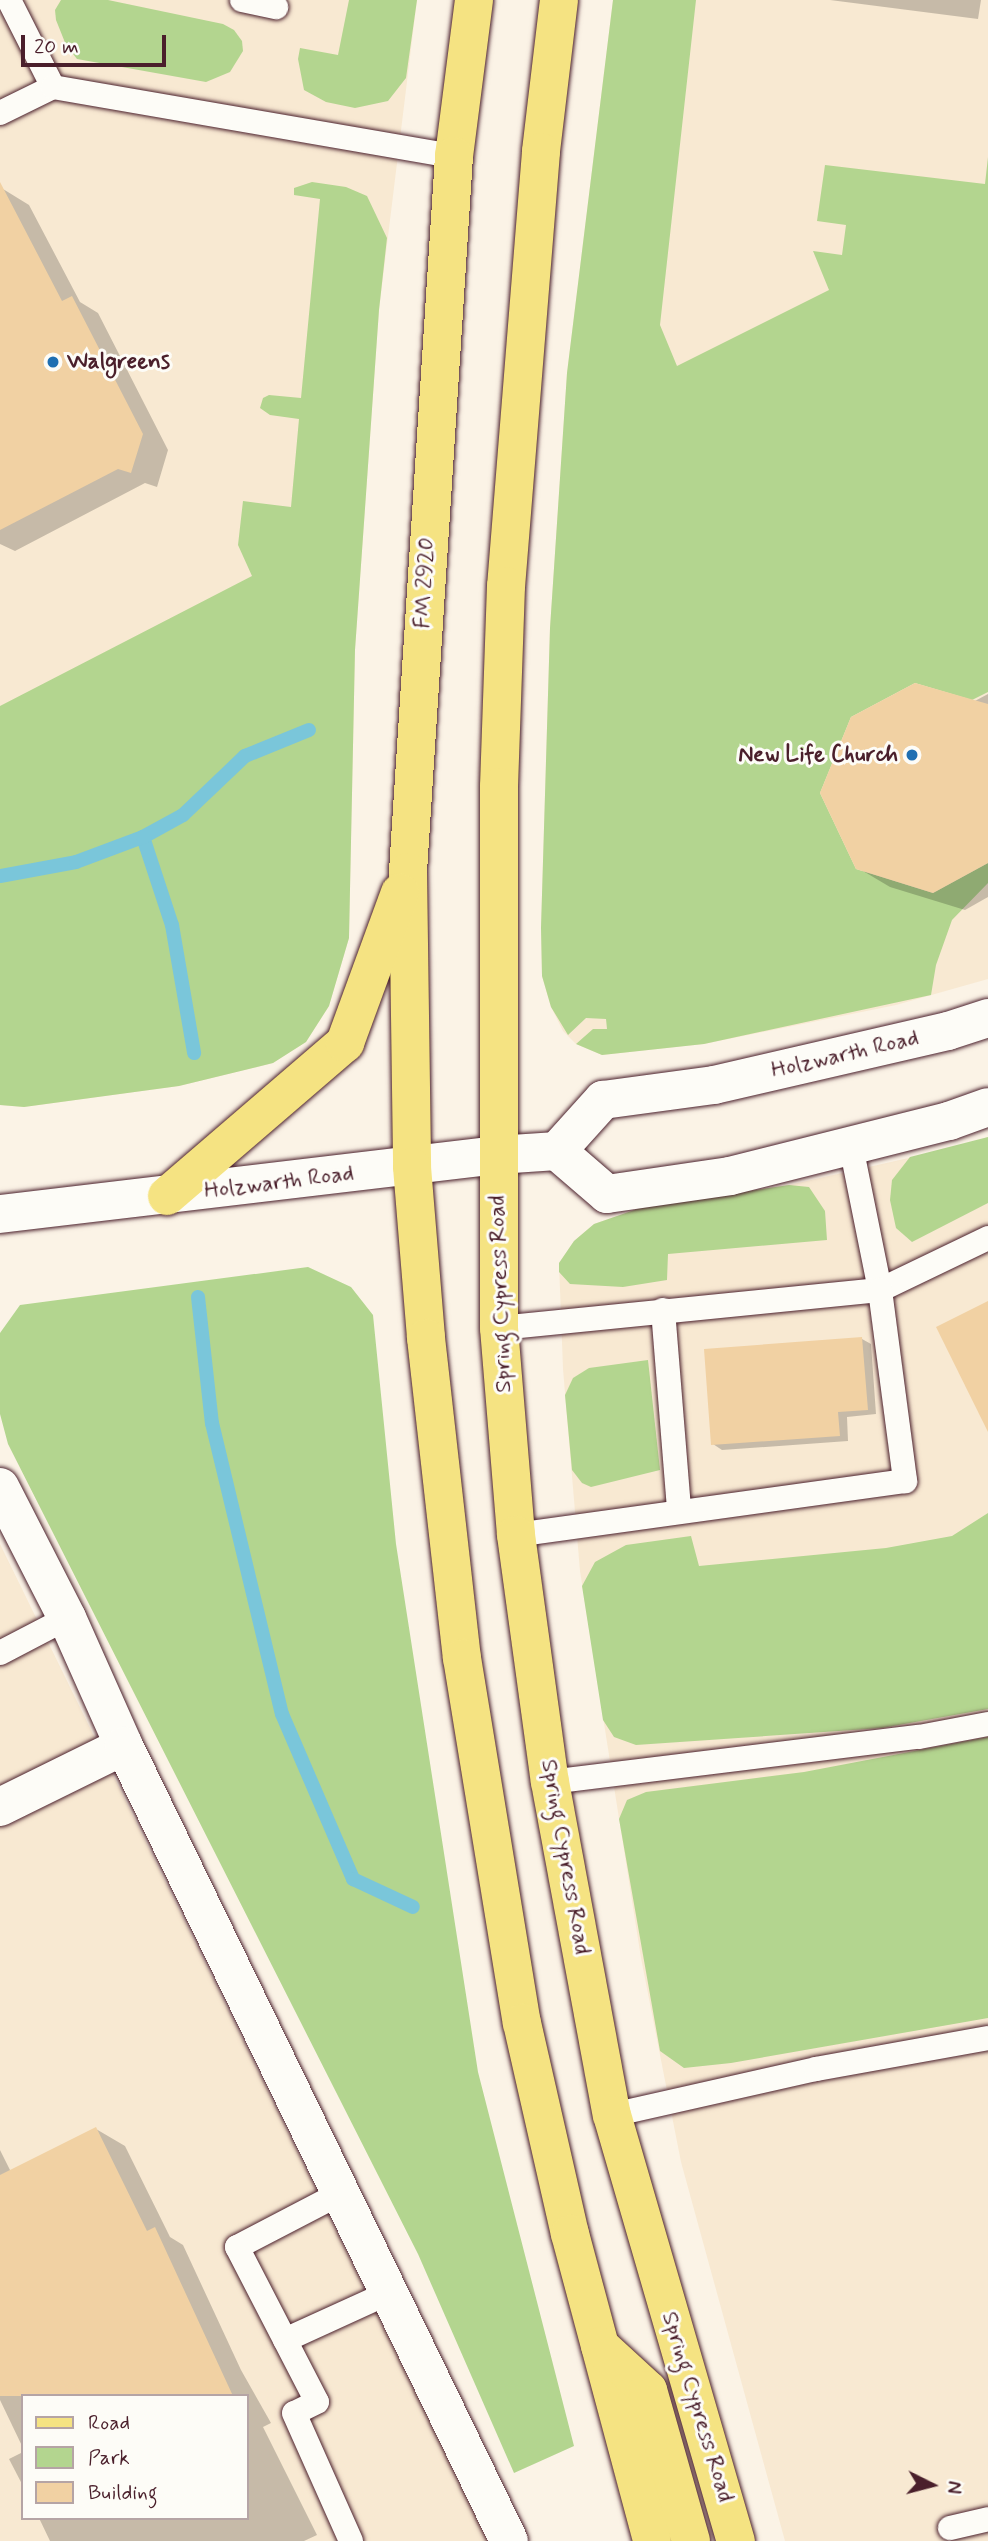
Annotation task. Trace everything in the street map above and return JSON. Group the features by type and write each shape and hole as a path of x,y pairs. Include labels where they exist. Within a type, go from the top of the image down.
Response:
{"main road":[{"name":"FM 2920","path":"474,0 454,156 408,872 412,1167 428,1352 464,1672 522,2023 570,2234 652,2541"},
{"path":"497,1155 499,787 506,586 541,152 559,0"},
{"path":"167,1196 345,1043 408,872"},
{"name":"Holzwarth Road","path":"0,1214 497,1155 557,1151 603,1100 714,1085 948,1031 988,1018"},
{"path":"557,1151 607,1194 730,1176 949,1121 988,1107"},
{"name":"Spring Cypress Road","path":"497,1155 499,1328 516,1535 550,1782 612,2115 736,2541"},
{"path":"0,1487 66,1618 124,1746 506,2540"},
{"path":"0,1807 124,1746"},
{"path":"600,2346 648,2390 691,2541"}],"lane":[{"path":"9,0 53,87"},
{"path":"242,0 276,7"},
{"path":"0,113 53,87 454,156"},
{"path":"516,1535 905,1481 880,1290 851,1146"},
{"path":"499,1328 880,1290 988,1238"},
{"path":"663,1310 679,1511"},
{"path":"0,1653 66,1618"},
{"path":"550,1782 919,1737 988,1724"},
{"path":"612,2115 816,2069 988,2038"},
{"path":"339,2194 237,2247 317,2402 294,2413 351,2541"},
{"path":"285,2340 388,2293"},
{"path":"950,2528 988,2519"}],"shaded area":[{"path":"0,0 417,0 379,310 355,650 349,938 329,1006 306,1042 273,1063 179,1086 24,1107 0,1105"},
{"path":"613,0 988,0 988,979 896,1005 704,1044 602,1055 576,1044 563,1031 551,1007 542,976 541,928 550,628 567,373"},
{"path":"988,1137 988,2541 785,2541 681,2162 641,1958 580,1571 563,1369 559,1263 574,1241 594,1224 643,1207 789,1185 966,1145"},
{"path":"0,1544 488,2541 0,2541"}],"green space":[{"path":"61,0 108,0 223,24 234,30 242,41 243,51 230,72 206,82 77,59 66,45 56,20 55,10"},
{"path":"349,0 417,0 406,78 388,101 355,108 326,102 304,90 298,59 300,48 338,55"},
{"path":"613,0 696,0 660,325 677,366 829,290 813,251 842,255 846,225 817,221 825,165 985,184 988,157 988,692 972,700 915,683 851,717 820,793 856,869 933,893 988,863 988,883 952,920 936,965 931,995 704,1044 602,1055 576,1044 593,1029 607,1029 606,1019 586,1018 568,1035 551,1007 542,976 541,928 550,628 567,373"},
{"path":"312,182 346,187 367,196 387,238 379,310 355,650 349,938 329,1006 306,1042 273,1063 179,1086 24,1107 0,1105 0,706 252,576 238,545 243,501 291,507 299,419 270,415 260,408 263,398 269,395 301,398 320,199 294,195 294,188"},
{"path":"988,1137 988,1203 912,1242 896,1228 890,1200 892,1180 910,1157"},
{"path":"789,1185 809,1187 825,1211 827,1240 668,1254 667,1280 623,1287 570,1284 559,1272 559,1263 574,1241 594,1224 643,1207"},
{"path":"308,1267 351,1287 373,1315 396,1544 478,2072 574,2446 514,2473 418,2254 8,1444 0,1414 0,1333 20,1305"},
{"path":"648,1360 660,1470 591,1487 582,1483 572,1470 565,1395 573,1378 589,1368"},
{"path":"988,1513 988,1709 882,1728 636,1745 614,1737 603,1720 582,1586 595,1562 626,1545 691,1536 699,1566 886,1548 952,1536"},
{"path":"988,1737 988,2018 731,2063 684,2068 660,2051 619,1819 627,1800 646,1792 804,1772"}],"building":[{"name":"Walgreens","path":"0,182 62,301 72,296 143,434 131,473 118,469 0,530"},
{"name":"New Life Church","path":"915,683 988,704 988,863 933,893 856,869 820,793 851,717"},
{"path":"988,1301 988,1432 936,1327"},
{"path":"862,1337 868,1410 838,1412 840,1436 711,1445 704,1349"},
{"path":"96,2127 147,2231 155,2227 232,2394 0,2396 0,2175"}],"waterway":[{"path":"0,876 76,862 143,837 183,815 245,756 309,730"},
{"path":"143,837 172,925 194,1053"},
{"path":"198,1297 212,1423 282,1714 353,1879 413,1907"}],"place":[{"name":"Walgreens","path":"53,362"},
{"name":"New Life Church","path":"912,755"}]}
